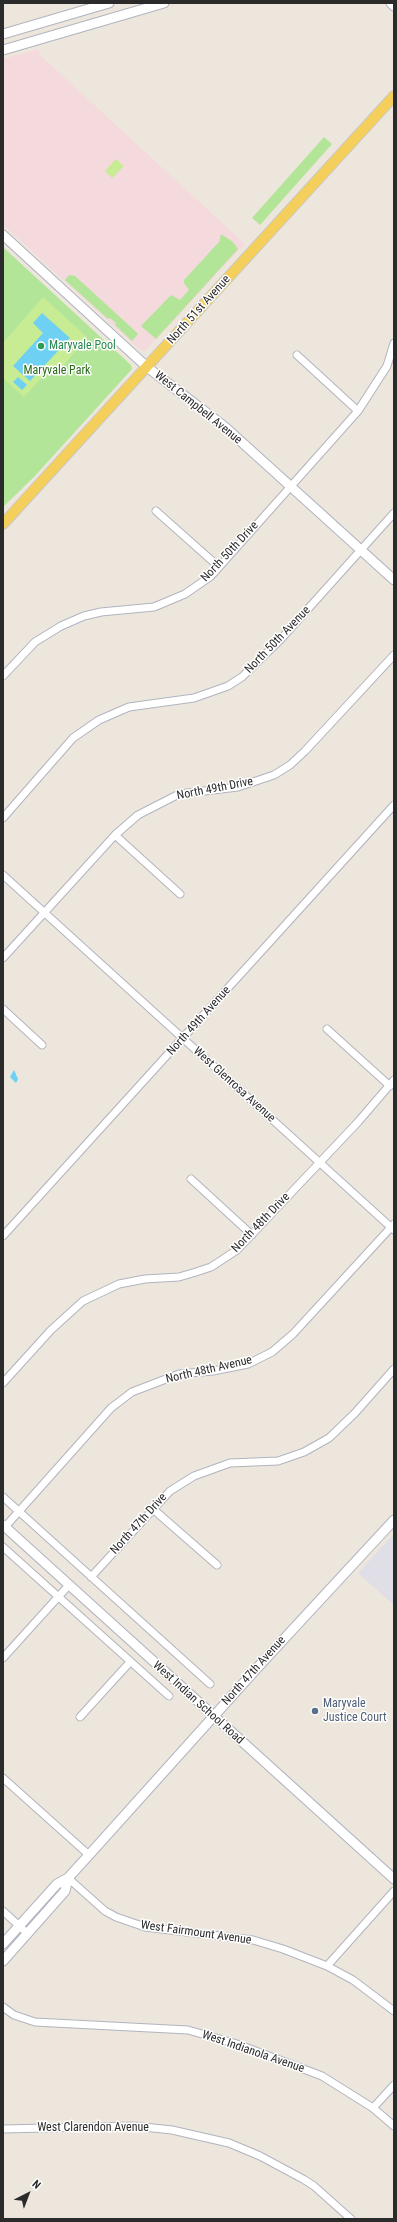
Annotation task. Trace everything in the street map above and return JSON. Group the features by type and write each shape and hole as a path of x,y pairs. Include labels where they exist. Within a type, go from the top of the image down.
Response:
{"main road":[{"name":"North 51st Avenue","path":"3,524 394,96"}],"street":[{"path":"3,34 91,5 109,3"},
{"path":"5,47 164,3"},
{"path":"391,3 394,6"},
{"name":"West Campbell Avenue","path":"3,235 147,367 225,427 394,580"},
{"name":"North 50th Drive","path":"3,676 35,642 61,626 84,616 101,612 142,610 167,602 194,589 219,567 358,411 387,366 394,343"},
{"path":"297,355 358,411"},
{"path":"156,511 219,567"},
{"name":"North 50th Avenue","path":"3,818 73,738 99,720 128,707 194,698 228,686 242,677 281,639 394,513"},
{"name":"North 49th Drive","path":"3,958 115,835 138,816 179,794 238,787 274,775 290,765 394,655"},
{"name":"North 49th Avenue","path":"3,1236 394,805"},
{"path":"115,835 180,894"},
{"name":"West Glenrosa Avenue","path":"3,875 393,1227"},
{"path":"3,1009 42,1045"},
{"path":"327,1029 392,1083"},
{"name":"North 48th Drive","path":"3,1383 51,1330 84,1301 119,1284 145,1279 179,1277 210,1267 237,1250 392,1083"},
{"path":"191,1179 252,1235"},
{"name":"North 48th Avenue","path":"4,1526 19,1512 111,1408 132,1392 179,1374 213,1371 248,1364 272,1352 293,1334 393,1227"},
{"name":"North 47th Drive","path":"91,1577 170,1491 194,1476 230,1463 278,1461 304,1452 329,1438 355,1413 394,1369"},
{"name":"West Indian School Road","path":"3,1497 210,1684"},
{"path":"153,1509 217,1565"},
{"name":"North 47th Avenue","path":"3,1944 57,1884 68,1878 213,1716 394,1520"},
{"name":"West Indian School Road","path":"4,1526 394,1879"},
{"name":"West Indian School Road","path":"3,1547 169,1696"},
{"path":"3,1658 69,1585"},
{"path":"80,1717 130,1662"},
{"path":"3,1778 89,1855"},
{"name":"North 47th Avenue","path":"3,1961 65,1891 68,1878"},
{"name":"West Fairmount Avenue","path":"68,1878 105,1911 131,1923 152,1928 253,1940 304,1956 326,1966 368,1990 394,2011"},
{"path":"326,1966 394,1891"},
{"path":"3,1911 28,1934"},
{"name":"West Indianola Avenue","path":"3,2007 14,2015 35,2022 188,2030 272,2056 322,2076 374,2108 394,2126"},
{"path":"374,2108 394,2085"},
{"name":"West Clarendon Avenue","path":"3,2129 134,2126 172,2130 229,2143 260,2156 303,2179 314,2186 351,2219"}],"shaded area":[{"path":"38,49 40,55 245,244 145,351 140,350 3,225 3,59"},
{"path":"394,1534 394,1605 358,1573"}],"green space":[{"path":"324,137 332,144 260,225 252,218"},
{"path":"116,159 124,166 112,178 105,171"},
{"path":"221,234 233,242 238,249 156,339 141,326 171,295 180,300 189,290 184,283 184,280 219,242"},
{"name":"Maryvale Park","path":"3,247 131,365 132,369 34,477 3,507"},
{"path":"69,275 75,276 138,334 132,341 115,325 116,323 110,318 108,319 65,280"},
{"name":"Maryvale Pool","path":"43,297 87,337 64,365 57,370 52,367 24,397 3,378 3,343"}],"water":[{"path":"42,313 70,338 30,381 13,366 43,333 33,323"},
{"path":"18,377 27,385 22,390 13,382"},
{"path":"14,1070 18,1079 16,1083 10,1077"}],"place":[{"name":"Maryvale Pool","path":"41,346"},
{"name":"Maryvale Justice Court","path":"315,1711"}]}
